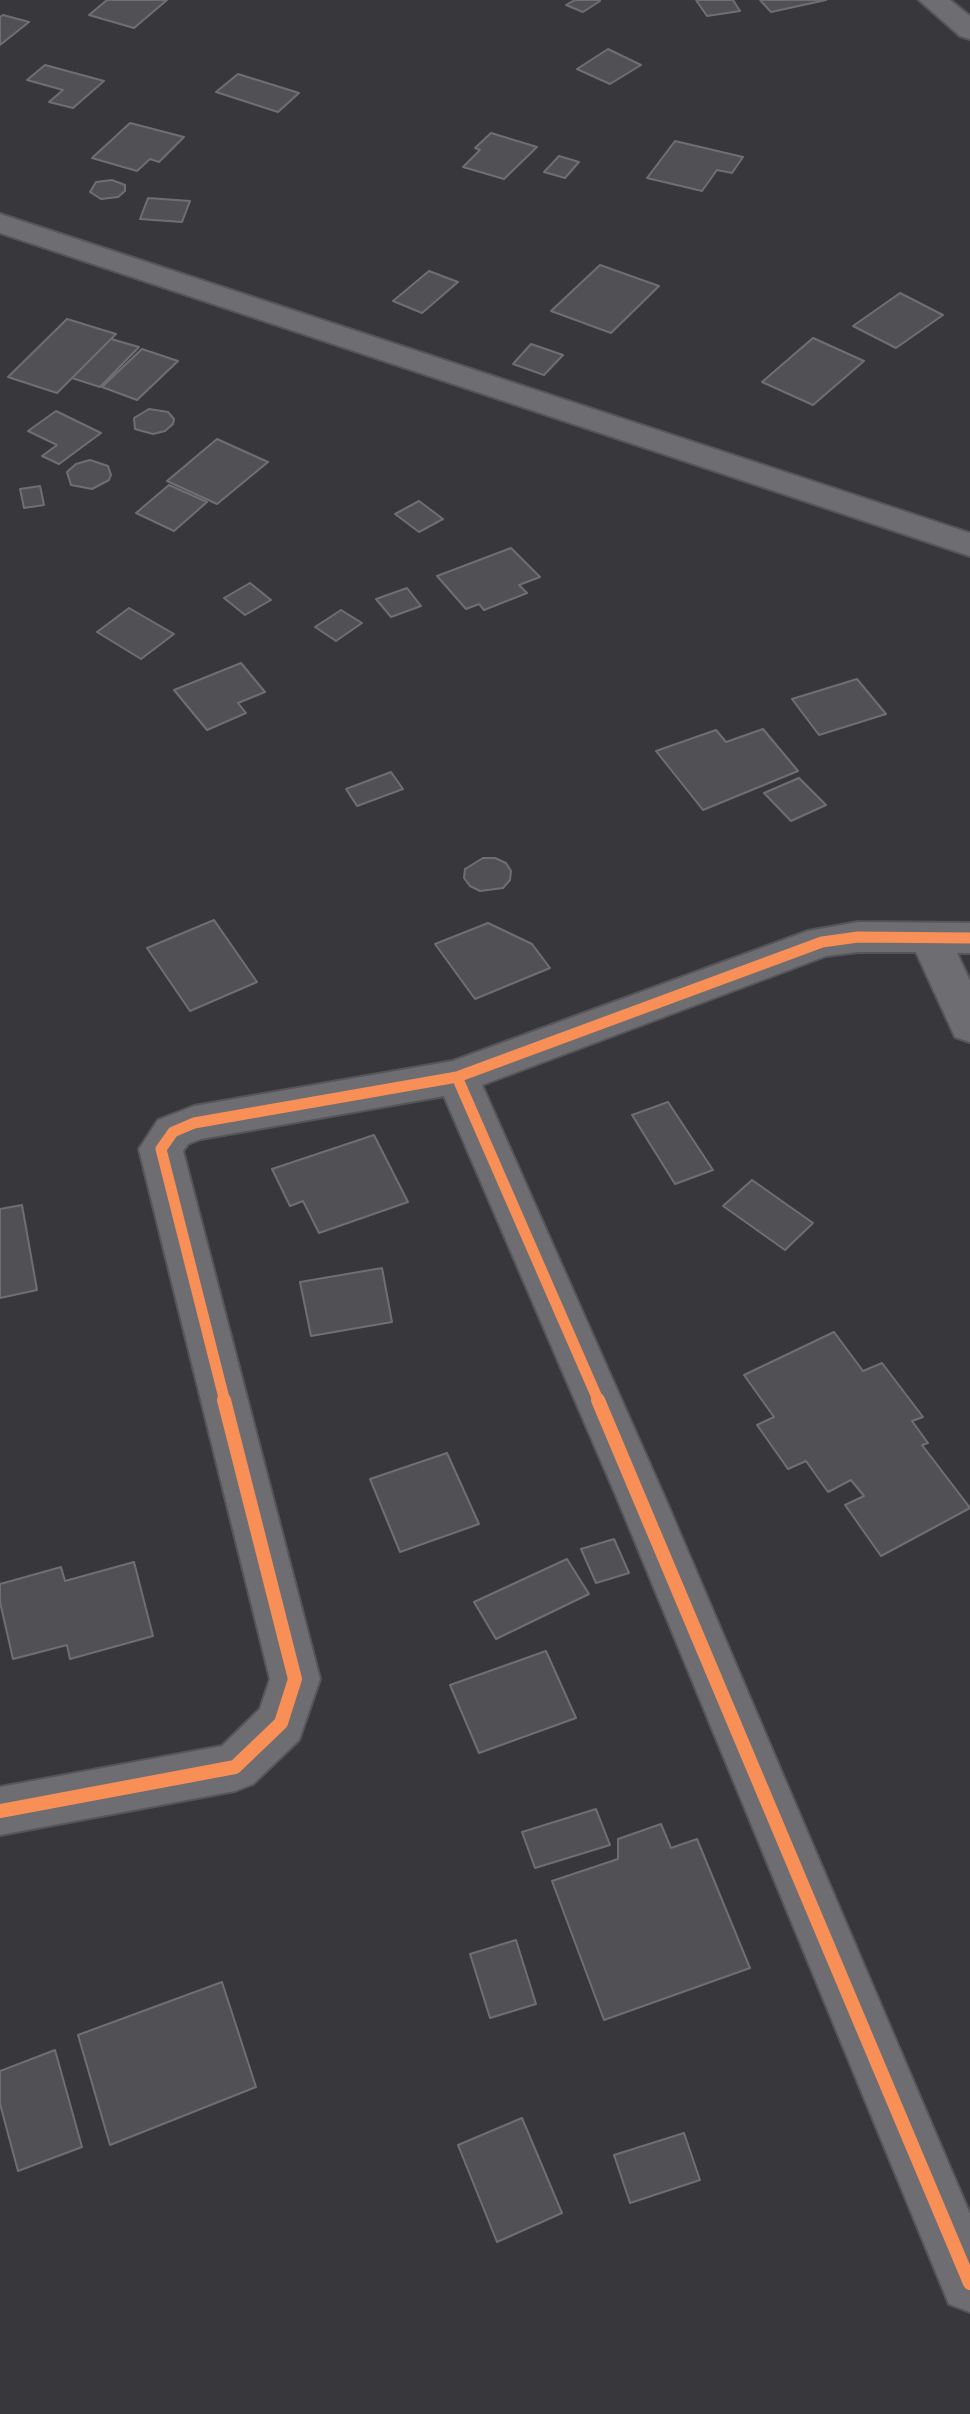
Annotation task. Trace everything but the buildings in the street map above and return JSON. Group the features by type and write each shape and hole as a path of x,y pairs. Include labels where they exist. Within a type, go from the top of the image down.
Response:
{"street":[{"path":"933,0 970,30"},
{"path":"0,223 970,545"},
{"path":"0,1811 235,1767 281,1723 295,1679 161,1149 173,1132 194,1123 457,1077 822,942 858,937 950,938 970,1026"},
{"path":"457,1077 641,1498 970,2283"}],"cycle path":[{"path":"0,1811 235,1767 281,1723 295,1679 161,1149 173,1132 194,1123 457,1077 822,942 858,937 970,938"},
{"path":"457,1077 641,1498 970,2283"}]}
